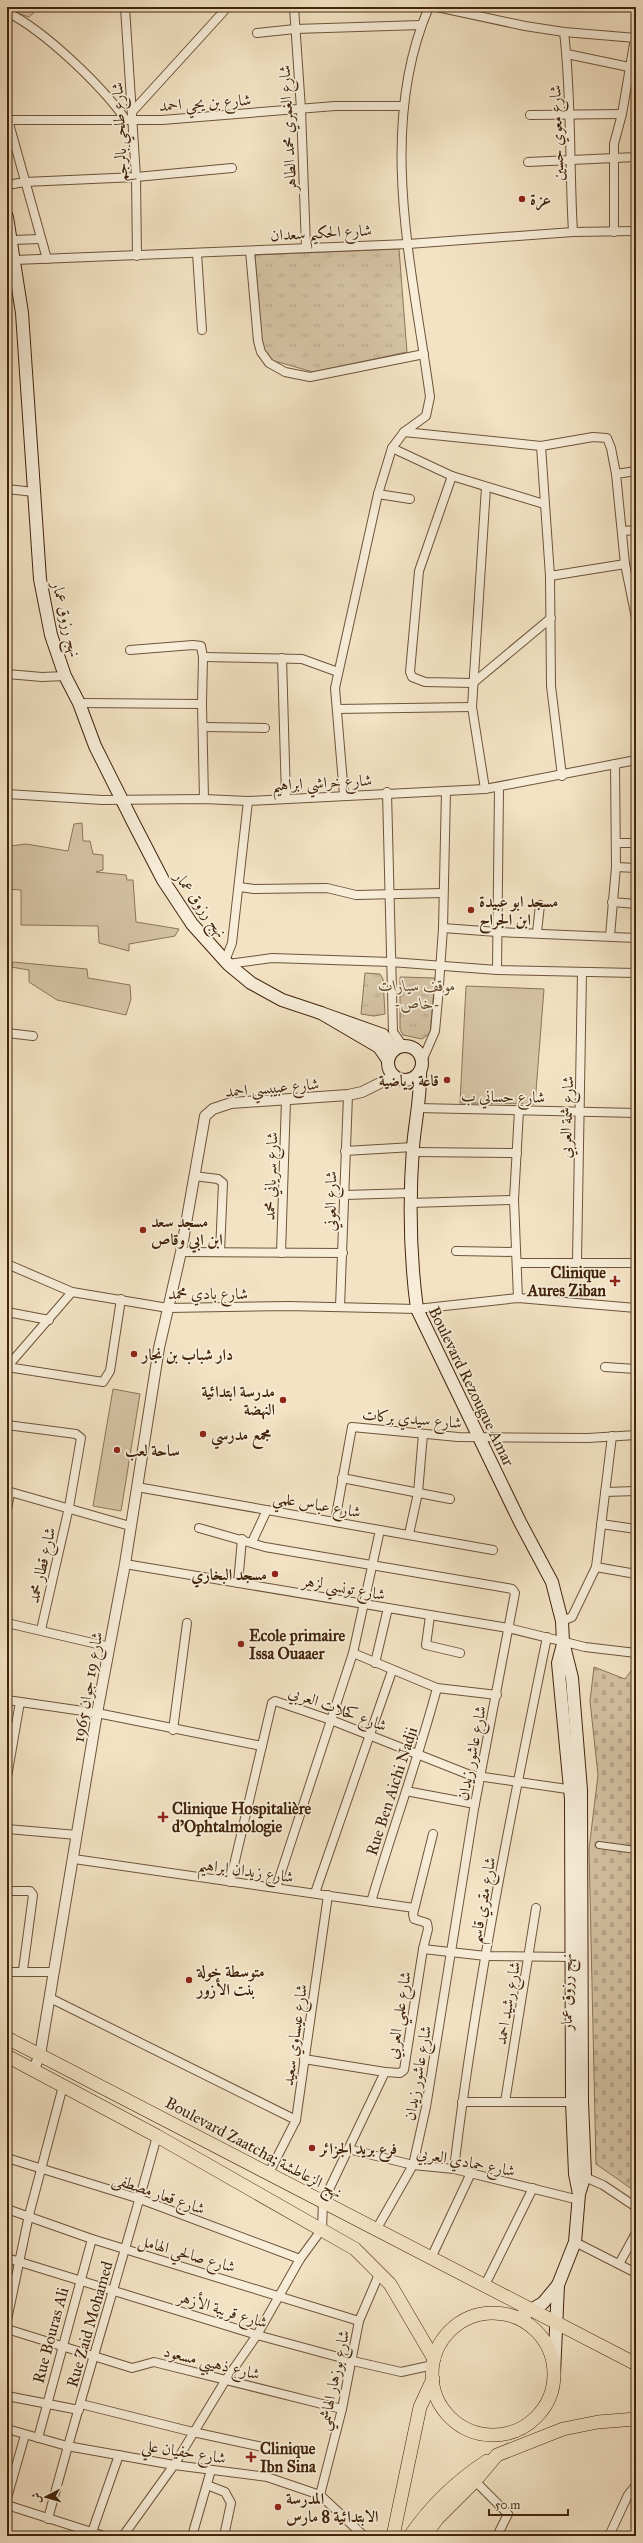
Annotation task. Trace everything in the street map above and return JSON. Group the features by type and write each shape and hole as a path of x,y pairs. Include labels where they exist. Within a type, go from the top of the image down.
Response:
{"main road":[{"name":"نهج رزوق عمار","path":"7,217 10,234 11,261 22,313 40,579 51,635 65,676 79,704 95,746 163,880 192,924 226,962"},
{"path":"226,962 251,983 282,1000 383,1036 395,1052"},
{"path":"395,1052 413,1048 421,1066 412,1079 398,1078"},
{"path":"395,1052 389,1069 412,1092 417,1108"},
{"name":"Boulevard Rezougue Amar","path":"421,1066 413,1150 411,1198 412,1276 416,1309 481,1438 520,1522 552,1582 562,1621 558,1664 576,1790"},
{"name":"Boulevard Rezougue Amar","path":"560,1641 572,1678 576,1790"},
{"name":"نهج رزوق عمار","path":"558,2285 574,2242 580,2175 577,2102 576,1790"},
{"name":"Boulevard Zaatcha; نهج الزعاطشة","path":"7,2038 484,2287"},
{"path":"7,2056 157,2136 355,2249 380,2272 405,2308 433,2362"},
{"path":"519,2319 543,2303 558,2285"},
{"path":"425,2536 457,2498 475,2482 518,2430 536,2418 546,2406 552,2390 554,2374 555,2322 558,2285"},
{"path":"484,2287 636,2364"},
{"path":"484,2287 519,2319 535,2330 546,2344 553,2362 554,2374"},
{"path":"555,2322 519,2319 496,2313 480,2314 464,2320 451,2330 440,2344 433,2362 432,2379 437,2397 446,2413 460,2425 477,2433 489,2435 518,2430 563,2429 598,2422 636,2419"},
{"path":"393,2536 420,2407 432,2379"},
{"path":"385,2536 408,2429 414,2415 420,2407"},
{"path":"410,2536 428,2509 469,2473 497,2455 563,2429"}],"street":[{"name":"شارع طلحي بالرجم","path":"125,7 130,118 136,177 137,256"},
{"name":"شارع الغمري محمد الطاهر","path":"294,7 301,109 306,247"},
{"path":"344,795 335,688 338,672 347,642 378,494 392,448 404,432 426,416 430,397 408,244 403,182 404,106 414,49 421,25 429,7"},
{"path":"437,7 564,32 636,38 629,67 622,114 613,157 614,232"},
{"path":"7,12 19,18 63,54 130,118 224,11"},
{"path":"256,33 295,29 421,25"},
{"name":"شارع معوي حسين","path":"564,32 571,114 570,161 573,232"},
{"path":"567,54 629,67"},
{"name":"شارع بن يحي احمد","path":"7,120 130,118 335,106 404,106"},
{"path":"530,115 622,114"},
{"path":"7,120 40,240 47,259"},
{"path":"528,162 570,161 636,156"},
{"path":"7,185 25,182 136,177 232,168"},
{"name":"شارع الحكيم سعدان","path":"11,261 250,251 306,247 408,244 573,232 636,231"},
{"path":"10,234 40,240"},
{"path":"250,251 258,341 261,352 269,363 284,372 310,377 424,354"},
{"path":"197,253 202,330"},
{"path":"404,432 541,446 593,438 607,438 611,448 616,474 623,531 625,564 632,573 636,618"},
{"path":"541,446 552,618 550,686 562,776"},
{"path":"392,448 452,476 544,504"},
{"path":"616,474 636,471"},
{"path":"452,476 419,571 410,672 412,677 425,682 473,683 552,618"},
{"path":"485,789 472,707 486,487"},
{"path":"7,489 34,492"},
{"path":"378,494 410,499"},
{"path":"623,531 636,530"},
{"path":"550,576 625,564"},
{"path":"130,650 198,645 202,648 204,799"},
{"path":"203,658 282,658 310,661 338,672"},
{"path":"282,658 286,798"},
{"path":"7,674 42,677 65,676"},
{"path":"79,704 202,704"},
{"path":"337,709 472,707"},
{"path":"203,727 265,728"},
{"name":"شارع خراشي ابراهيم","path":"7,794 123,800 204,799 248,801 387,792 485,789 499,788 562,776 636,760"},
{"path":"610,936 616,867 615,764"},
{"path":"497,970 499,788"},
{"path":"421,1066 434,1031 440,967 443,928 446,791"},
{"path":"387,792 393,1032 395,1052"},
{"path":"248,801 240,886 232,943 226,962 272,958 391,962 440,967 497,970 636,973"},
{"path":"616,843 636,843"},
{"path":"616,867 636,868"},
{"path":"240,886 254,889 327,888 356,895 443,893"},
{"path":"612,902 636,904"},
{"path":"537,932 540,905"},
{"path":"443,928 497,932 537,932 636,938"},
{"name":"شارع شمة العربي","path":"577,1262 581,1112 582,972"},
{"path":"7,1033 33,1036"},
{"name":"شارع عبيبسي احمد","path":"168,1308 181,1252 202,1125 205,1116 211,1110 231,1103 348,1095 362,1092 398,1078"},
{"name":"شارع العوني","path":"340,1307 348,1095"},
{"name":"شارع سرياني محمد","path":"281,1253 286,1100"},
{"name":"شارع حساني ب","path":"417,1108 636,1113"},
{"path":"518,1298 514,1200 519,1110"},
{"path":"345,1151 413,1150 517,1153"},
{"path":"194,1176 218,1179 223,1183 220,1252"},
{"path":"345,1195 514,1200"},
{"path":"456,1251 516,1252"},
{"path":"181,1252 343,1253"},
{"path":"517,1263 577,1262 636,1264"},
{"name":"شارع بادي محمد","path":"7,1264 72,1292 168,1308 288,1306 416,1309 518,1298 636,1308"},
{"path":"7,1367 72,1292"},
{"path":"7,1367 104,1382 110,1371 121,1299"},
{"name":"شارع 19 جوان 1965","path":"33,2071 40,2055 74,1860 97,1713 125,1564 159,1348 168,1308"},
{"path":"7,1312 49,1320"},
{"path":"604,1367 636,1369"},
{"name":"شارع قطار محمد","path":"7,1425 80,1436 69,1507 41,1630"},
{"name":"شارع سيدي بركات","path":"334,1521 352,1427 481,1438 636,1435"},
{"path":"409,1534 418,1494 424,1434"},
{"path":"562,1621 572,1617 596,1567 612,1436"},
{"path":"342,1478 450,1499"},
{"name":"شارع عباس علمي","path":"137,1486 493,1550"},
{"path":"7,1510 8,1491 69,1507 130,1526"},
{"path":"605,1492 636,1491"},
{"path":"252,1542 267,1510"},
{"path":"601,1524 636,1530"},
{"name":"شارع عاشور زيدان","path":"199,1528 242,1539 265,1547 372,1564 420,1575 512,1589 515,1593 497,1695 475,1804 426,2107 412,2165 376,2230"},
{"path":"276,1888 353,1653 380,1530"},
{"path":"238,1583 242,1539"},
{"name":"شارع تونسي لزهر","path":"125,1564 508,1628 611,1652 636,1653"},
{"path":"596,1567 636,1574"},
{"path":"375,1663 388,1608"},
{"path":"430,1616 426,1645 460,1653"},
{"path":"7,1623 110,1647"},
{"path":"173,1730 187,1623"},
{"name":"شارع مقري قاسم","path":"454,2170 462,2102 486,1956 517,1783 548,1637"},
{"path":"353,1653 392,1671 437,1688 497,1695"},
{"path":"315,1893 371,1736 392,1671"},
{"name":"Rue Ben Aichi Nadji","path":"371,1902 406,1790 420,1754 437,1688"},
{"path":"7,1700 97,1713 173,1730 262,1746"},
{"name":"شارع كحلات العربي","path":"230,1882 272,1703 275,1701 331,1720 480,1778 576,1790"},
{"path":"7,1774 20,1702"},
{"path":"406,1790 475,1804"},
{"path":"7,1829 77,1835"},
{"path":"414,1908 433,1834"},
{"path":"599,1845 636,1850"},
{"name":"شارع زيدان ابراهيم","path":"74,1860 414,1908"},
{"path":"7,1891 32,1893 23,1970"},
{"name":"شارع عيساوي سعيد","path":"269,2174 296,2120 328,1895"},
{"name":"شارع علمي العربي","path":"322,2229 323,2202 385,2072 400,2073 404,2070 428,1926 427,1923 414,1919 414,1908"},
{"name":"شارع رشيد احمد","path":"505,2102 536,1908"},
{"path":"423,1949 486,1956 577,1957"},
{"path":"7,1972 23,1970 54,1972"},
{"path":"50,1998 296,2120"},
{"path":"304,2059 385,2072"},
{"path":"7,2320 29,2216 63,2086"},
{"path":"462,2102 577,2102"},
{"name":"Rue Zaid Mohamed","path":"48,2519 67,2446 95,2358 112,2289 140,2199 157,2136"},
{"name":"شارع حمادي العربي","path":"348,2149 412,2165 471,2173 579,2197"},
{"name":"شارع قعار مصطفى","path":"7,2158 140,2199 300,2260"},
{"path":"431,2258 471,2173"},
{"path":"580,2175 636,2207"},
{"path":"484,2287 533,2188"},
{"name":"شارع صالحي الهامل","path":"7,2209 92,2239 359,2320"},
{"path":"123,2536 174,2465 225,2381 257,2335 300,2260 322,2229"},
{"path":"619,2264 636,2233"},
{"name":"Rue Bouras Ali","path":"38,2438 79,2281 92,2239"},
{"path":"574,2242 636,2273"},
{"name":"شارع قريبة الأزهر","path":"7,2258 79,2281 112,2289 257,2335 353,2361 401,2372 433,2362"},
{"name":"شارع بوزهار الهاشمي","path":"320,2495 353,2361 359,2320 380,2272"},
{"name":"شارع ذهيبي مسعود","path":"7,2329 62,2348 132,2368 154,2362 225,2381 342,2409"},
{"path":"7,2396 46,2405 80,2407 272,2449"},
{"name":"شارع حفيان علي","path":"7,2429 67,2446 174,2465 267,2477 320,2495 364,2536"},
{"path":"7,2498 25,2435"},
{"path":"92,2532 119,2455"},
{"path":"192,2536 211,2470"},
{"path":"475,2482 508,2514 497,2536"},
{"path":"207,2484 225,2492 231,2503 224,2536"},
{"path":"609,2536 628,2495 636,2485"},
{"path":"7,2505 104,2536"}],"green space":[{"path":"7,7 40,7 29,17 7,10"},
{"path":"399,249 407,352 313,372 271,360 262,348 255,255"},
{"path":"82,823 83,841 90,841 93,854 103,855 103,870 96,872 126,875 127,880 133,880 136,922 179,929 175,936 129,944 129,951 99,943 98,926 21,925 21,890 7,889 7,844 10,846 26,844 68,851 74,824"},
{"path":"13,962 87,969 88,978 130,985 131,999 126,1015 57,1000 29,982 29,970 11,967"},
{"name":"موقف سيارات -خاص-","path":"365,973 380,974 383,979 385,1014 374,1016 361,1014"},
{"name":"موقف سيارات -خاص-","path":"400,977 435,978 430,1033 422,1039 403,1035 400,1029"},
{"path":"466,986 544,989 535,1104 460,1103"},
{"name":"ساحة لعب","path":"113,1389 140,1394 121,1511 93,1506"},
{"path":"636,1664 636,2192 596,2164 589,1849 598,1775 590,1701 594,1667 625,1679"}],"railway":[{"path":"7,2531 23,2536"}],"place":[{"name":"عزة","path":"522,199"},
{"name":"مسجد ابو عبيدة ابن الجراح","path":"471,910"},
{"name":"قاعة رياضية","path":"447,1080"},
{"name":"مسجد سعد ابن ابي وقاص","path":"143,1230"},
{"name":"Clinique Aures Ziban","path":"615,1281"},
{"name":"دار شباب بن نجار","path":"134,1354"},
{"name":"مدرسة ابتدائية النهضة","path":"283,1400"},
{"name":"مجمع مدرسي","path":"203,1434"},
{"name":"ساحة لعب","path":"117,1450"},
{"name":"مسجد البخاري","path":"275,1574"},
{"name":"Ecole primaire Issa Ouaaer","path":"241,1644"},
{"name":"Clinique Hospitalière d'Ophtalmologie","path":"163,1817"},
{"name":"متوسطة خولة بنت الأزور","path":"189,1980"},
{"name":"فرع بريد الجزائر","path":"312,2148"},
{"name":"Clinique Ibn Sina","path":"251,2457"},
{"name":"المدرسة الابتدائية 8 مارس","path":"278,2507"}]}
